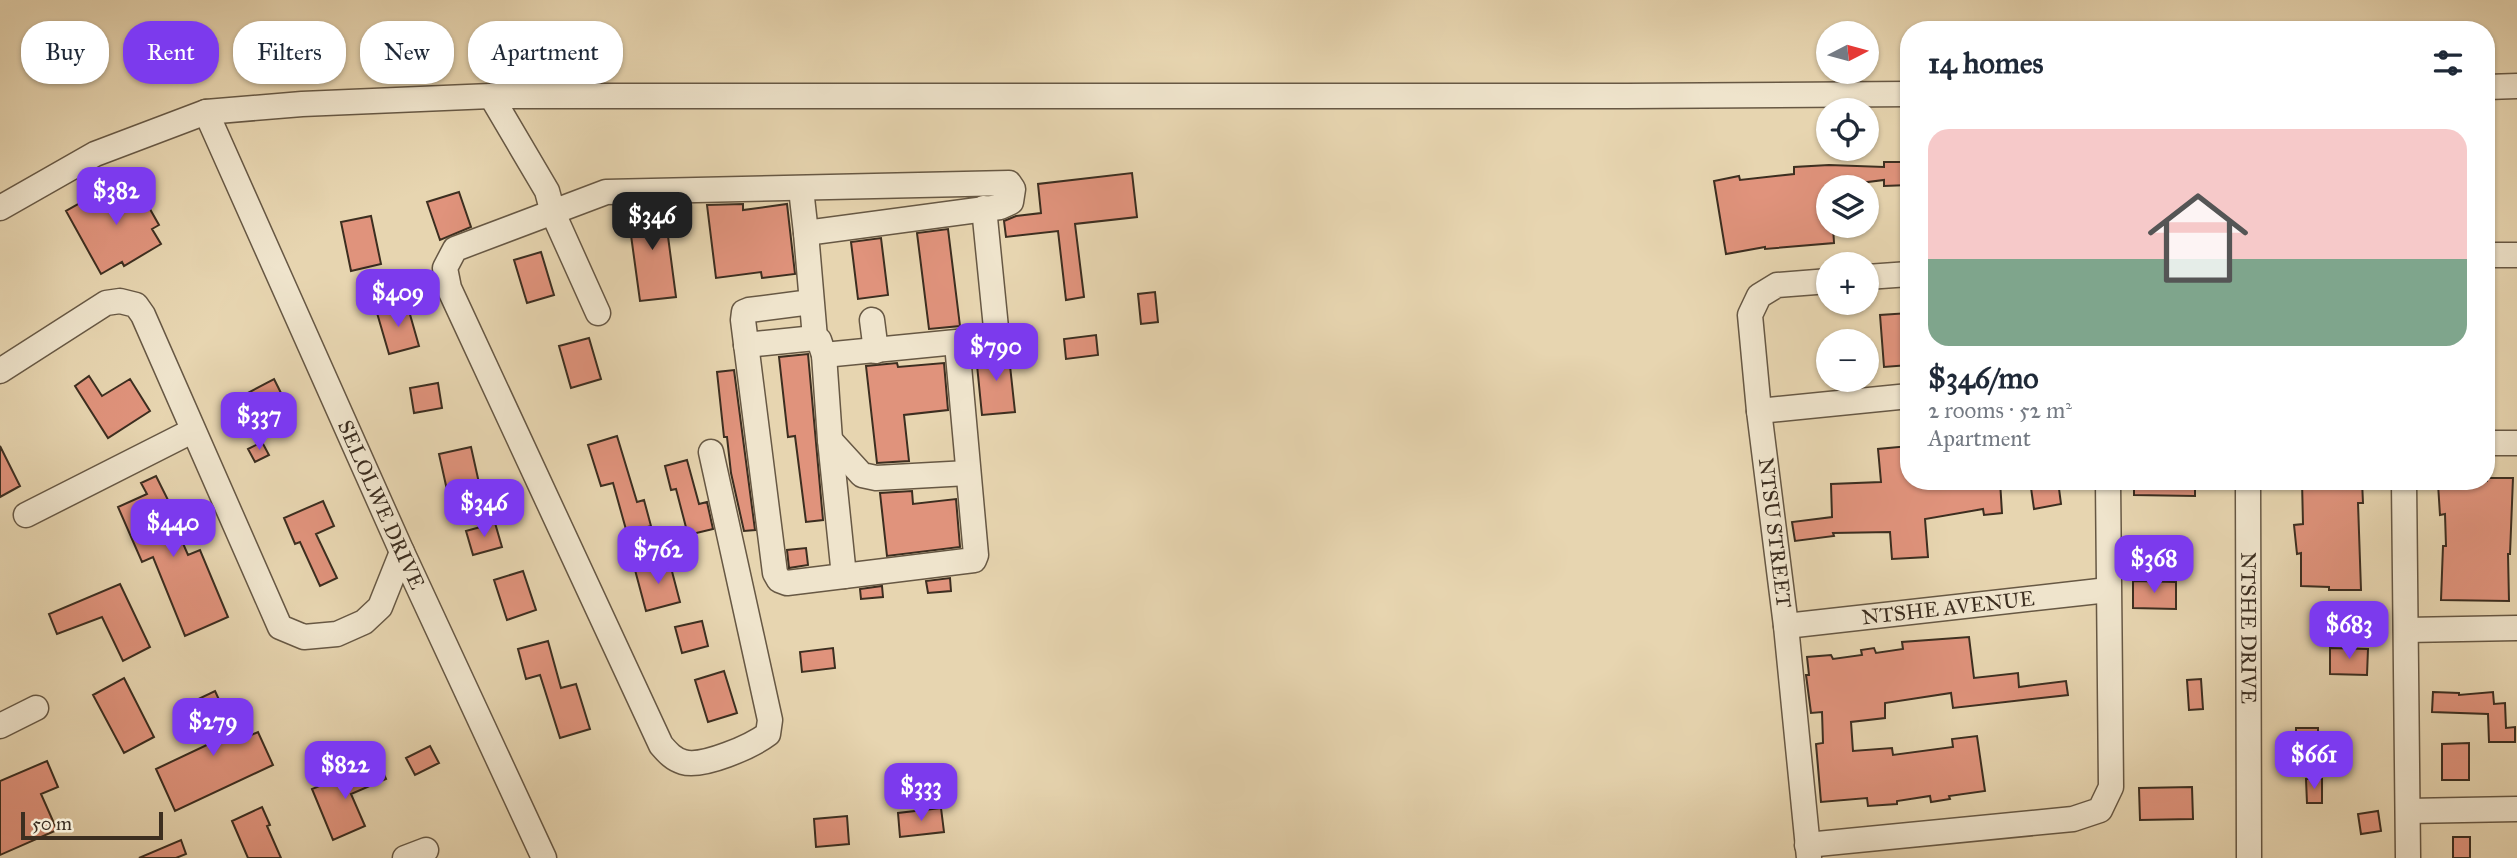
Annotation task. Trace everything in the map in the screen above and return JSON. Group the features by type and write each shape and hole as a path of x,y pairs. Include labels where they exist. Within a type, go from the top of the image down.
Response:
{"street":[{"path":"2495,87 2517,86"},
{"path":"0,208 95,154 206,111 302,104 491,96 1900,94"},
{"path":"491,96 547,191 553,213 598,313"},
{"name":"SELOLWE DRIVE","path":"206,111 402,552 544,858"},
{"path":"711,452 771,720 768,734 757,742 698,764 673,758 661,745 449,288 445,268 455,249 606,192 1009,183 1013,189 1011,202 1000,206 806,233"},
{"path":"904,186 908,220"},
{"path":"801,189 811,302 820,346 844,576"},
{"path":"746,345 820,346 876,351 997,338 984,208"},
{"path":"2495,256 2517,255"},
{"path":"1879,276 1900,275"},
{"name":"NTSU STREET","path":"1816,282 1777,285 1759,296 1750,315 1786,626 1808,851 2073,818 2100,810 2111,787 2108,490"},
{"path":"0,372 106,303 120,301 136,305 143,315 280,627 304,637 337,634 364,622 380,607 402,552"},
{"path":"811,302 744,312 775,573 779,580 787,583 974,560 976,555 957,344"},
{"path":"872,320 876,351"},
{"path":"1759,411 1900,397"},
{"path":"26,515 192,431"},
{"path":"830,440 862,475 876,478 968,473"},
{"path":"2495,443 2517,443"},
{"name":"NTSHE DRIVE","path":"2248,490 2249,858"},
{"path":"2404,490 2409,858"},
{"name":"NTSHE AVENUE","path":"1786,626 2108,590"},
{"path":"2406,630 2517,628"},
{"path":"0,726 36,708"},
{"path":"2408,811 2517,810"}],"building":[{"path":"1884,162 1900,162 1900,185 1884,186 1884,180 1879,181 1879,175 1816,175 1816,238 1834,238 1834,243 1765,247 1726,254 1714,181 1739,176 1740,180 1794,174 1794,167 1884,167"},
{"path":"1132,173 1137,217 1075,224 1084,297 1066,300 1058,231 1006,237 1004,221 1016,216 1041,213 1038,184"},
{"path":"134,181 159,225 152,229 161,244 124,266 122,262 101,274 66,211 89,198 92,204"},
{"path":"459,192 471,227 440,240 427,202"},
{"path":"743,204 743,210 787,204 795,274 762,278 761,272 716,278 707,205"},
{"path":"627,206 664,206 676,297 640,301"},
{"path":"371,216 381,264 351,271 341,222"},
{"path":"948,229 960,326 929,329 917,233"},
{"path":"881,238 888,295 858,299 851,242"},
{"path":"541,252 554,295 527,303 514,260"},
{"path":"1155,292 1158,322 1141,324 1138,294"},
{"path":"407,304 419,346 389,354 377,313"},
{"path":"1900,314 1900,366 1884,367 1880,315"},
{"path":"1096,335 1098,355 1066,359 1064,339"},
{"path":"589,338 601,379 571,388 559,346"},
{"path":"1008,347 1015,412 982,415 976,355 999,353"},
{"path":"808,354 823,520 806,522 795,436 788,437 779,357"},
{"path":"897,363 898,367 944,363 948,410 904,415 909,461 877,463 866,366"},
{"path":"734,370 755,530 744,531 731,473 727,437 724,437 717,372"},
{"path":"89,376 102,396 130,379 150,411 108,438 75,386"},
{"path":"274,379 292,415 264,429 246,394"},
{"path":"438,383 442,408 414,413 410,388"},
{"path":"617,436 637,502 644,500 651,526 627,533 613,483 601,486 588,445"},
{"path":"262,442 269,455 255,462 248,449"},
{"path":"0,446 20,486 0,497"},
{"path":"471,447 481,492 449,499 439,454"},
{"path":"1900,447 1900,490 2001,490 2002,513 1984,515 1983,509 1925,519 1928,557 1892,559 1890,532 1833,533 1834,536 1795,541 1792,522 1832,517 1831,484 1881,482 1878,449"},
{"path":"687,460 699,504 707,502 713,529 688,535 676,489 671,490 665,466"},
{"path":"156,476 172,508 168,509 188,555 200,550 228,617 185,636 153,557 142,562 118,507 147,494 141,483"},
{"path":"2495,478 2513,478 2508,554 2509,601 2441,600 2443,546 2446,546 2445,514 2440,515 2438,490 2495,490"},
{"path":"2031,490 2059,490 2061,504 2034,509"},
{"path":"2134,490 2195,490 2195,496 2134,495"},
{"path":"2302,490 2362,490 2363,503 2358,503 2361,590 2329,590 2329,587 2301,586 2301,553 2297,554 2294,525 2303,524"},
{"path":"912,491 913,504 956,499 960,547 887,556 880,493"},
{"path":"323,501 334,526 316,534 337,578 320,586 300,542 295,544 284,518"},
{"path":"495,523 502,547 473,555 466,531"},
{"path":"806,548 808,565 789,568 787,550"},
{"path":"669,560 680,602 646,611 635,570"},
{"path":"523,571 536,610 507,620 494,580"},
{"path":"950,578 951,591 928,593 926,581"},
{"path":"2133,581 2176,582 2176,609 2133,608"},
{"path":"120,584 150,647 123,661 102,617 57,634 49,614"},
{"path":"882,586 883,597 861,599 860,589"},
{"path":"702,621 708,646 682,653 675,627"},
{"path":"1969,637 1974,678 2018,673 2019,687 2066,681 2068,695 1953,708 1951,693 1885,703 1885,718 1851,722 1853,751 1892,748 1893,755 1953,747 1952,739 1977,736 1985,791 1949,796 1950,799 1931,802 1930,796 1897,801 1897,804 1868,806 1867,798 1821,802 1816,744 1823,743 1822,712 1811,713 1806,675 1809,675 1807,657 1831,655 1833,659 1862,655 1861,650 1874,648 1876,653 1903,649 1902,642"},
{"path":"548,641 561,688 576,684 590,729 560,738 540,675 526,679 518,649"},
{"path":"833,648 835,668 802,672 800,652"},
{"path":"2330,648 2368,649 2367,675 2330,674"},
{"path":"724,671 737,713 708,722 695,680"},
{"path":"124,678 154,737 124,753 93,695"},
{"path":"2201,679 2203,709 2189,710 2187,680"},
{"path":"215,691 238,741 258,732 273,765 175,811 156,769 209,744 190,703"},
{"path":"2433,692 2459,695 2493,692 2494,704 2505,703 2506,728 2515,727 2515,742 2489,742 2488,714 2432,712"},
{"path":"2296,728 2318,728 2318,760 2296,760"},
{"path":"2469,743 2469,780 2442,780 2442,744"},
{"path":"430,746 439,763 415,775 406,758"},
{"path":"47,761 58,787 41,794 57,830 0,855 0,781"},
{"path":"380,765 386,779 351,794 365,826 333,840 312,789 344,776 345,780"},
{"path":"2306,779 2322,779 2322,803 2307,803"},
{"path":"2192,787 2193,819 2140,820 2139,788"},
{"path":"262,807 281,858 248,858 232,821"},
{"path":"941,808 944,832 900,837 898,813"},
{"path":"2378,811 2381,831 2361,834 2358,814"},
{"path":"847,816 849,844 816,847 814,819"},
{"path":"2453,837 2470,837 2470,858 2453,858"},
{"path":"181,840 186,854 176,858 139,858"}]}
